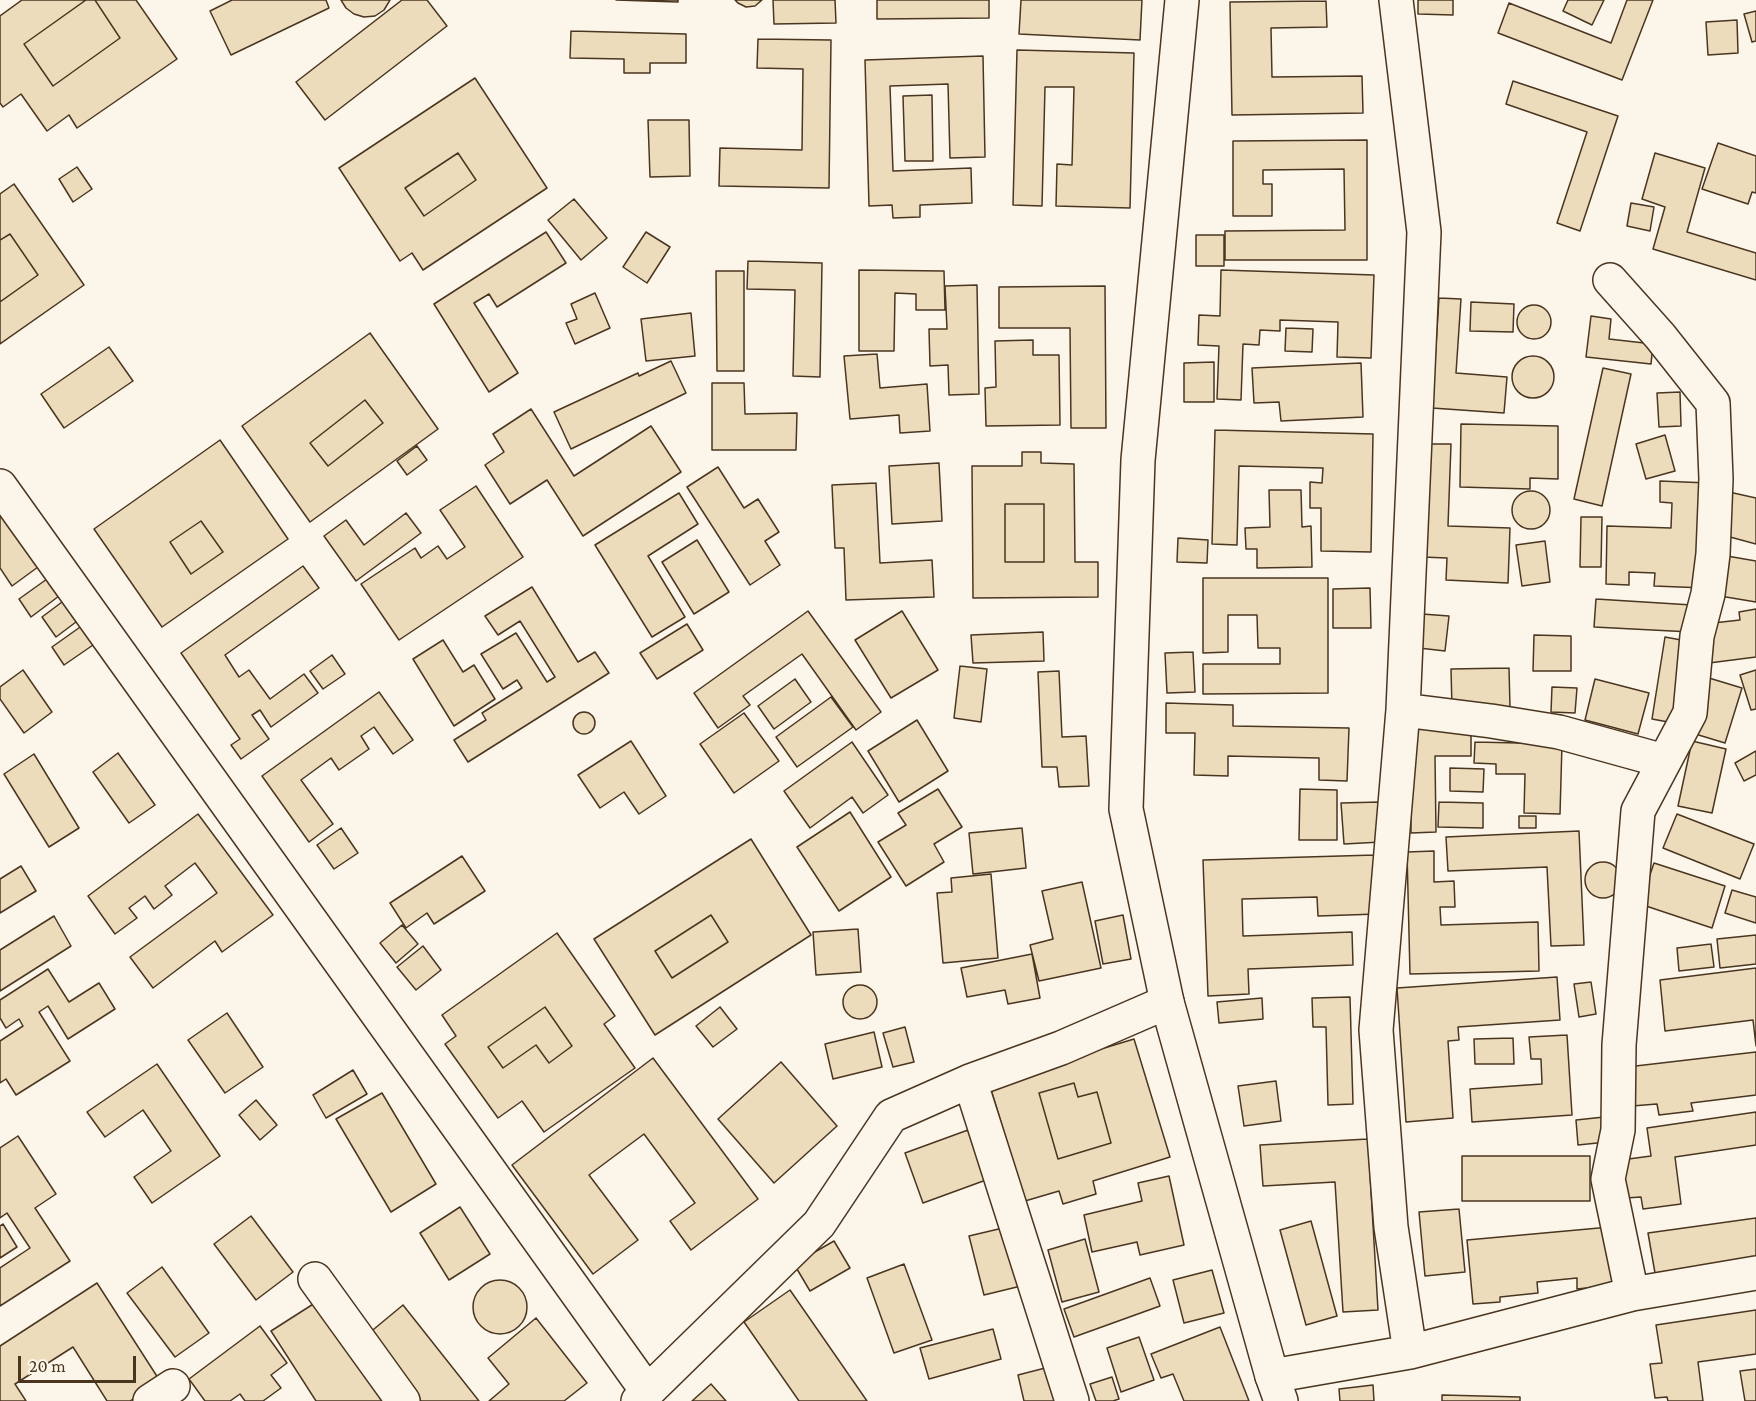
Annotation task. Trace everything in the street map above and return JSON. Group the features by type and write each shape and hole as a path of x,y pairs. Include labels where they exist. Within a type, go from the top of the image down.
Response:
{"street":[{"path":"1182,0 1138,460 1126,809 1167,1002 1277,1389 1632,1294 1756,1273"},
{"path":"1396,0 1424,232 1403,710 1376,1030 1391,1227 1410,1352"},
{"path":"1610,280 1660,336 1713,403 1716,479 1713,554 1708,594 1697,636 1690,713 1638,811 1619,1045 1618,1130 1608,1179 1632,1294"},
{"path":"0,486 643,1396 819,1224 891,1116 970,1081 1061,1048 1167,1002"},
{"path":"1403,710 1491,720 1559,732 1664,761"},
{"path":"970,1081 1072,1401"},
{"path":"315,1279 403,1401"}],"building":[{"path":"22,0 86,0 24,44 53,86 120,38 95,0 136,0 177,59 77,128 69,115 47,131 21,94 3,107 0,103 0,16"},
{"path":"86,0 95,0 120,38 53,86 24,44"},
{"path":"232,0 326,0 329,8 231,55 210,11"},
{"path":"341,0 390,0 384,10 375,16 364,17 354,14"},
{"path":"402,0 427,0 447,26 325,120 296,82"},
{"path":"616,0 678,0 678,2"},
{"path":"735,0 762,0 755,6 746,7"},
{"path":"773,0 835,0 836,23 774,24"},
{"path":"877,0 989,0 989,18 877,19"},
{"path":"1021,0 1142,0 1140,40 1019,34"},
{"path":"1418,0 1453,0 1453,15 1418,14"},
{"path":"1568,0 1604,0 1592,25 1563,11"},
{"path":"1627,0 1653,0 1622,80 1498,33 1509,3 1611,43"},
{"path":"1326,1 1327,27 1271,28 1272,77 1362,76 1363,113 1232,115 1230,2"},
{"path":"1756,11 1756,41 1752,42 1744,14"},
{"path":"1737,20 1738,53 1708,55 1706,22"},
{"path":"571,31 686,34 686,63 650,63 650,73 624,73 624,59 570,58"},
{"path":"758,39 831,40 829,188 719,186 720,148 802,150 803,69 757,68"},
{"path":"1017,50 1134,53 1130,208 1056,206 1057,164 1072,165 1074,87 1045,87 1042,206 1013,205"},
{"path":"983,56 985,157 950,158 948,84 890,86 893,171 971,168 972,203 920,205 920,217 893,218 892,205 869,206 865,60"},
{"path":"475,78 547,188 423,270 412,253 400,261 339,168","holes":["458,153 476,180 424,216 405,188"]},
{"path":"1513,81 1618,116 1580,231 1557,223 1587,132 1506,104"},
{"path":"932,95 933,161 905,161 903,96"},
{"path":"648,120 689,120 690,176 650,177"},
{"path":"1367,140 1367,260 1225,260 1225,231 1345,230 1344,169 1263,170 1263,184 1272,184 1272,216 1233,216 1233,141"},
{"path":"1718,143 1756,156 1756,193 1752,192 1748,204 1702,189"},
{"path":"458,153 476,180 424,216 405,188"},
{"path":"1655,153 1705,168 1687,232 1756,253 1756,280 1653,249 1665,207 1642,199"},
{"path":"77,167 92,189 73,202 59,179"},
{"path":"14,184 84,285 0,344 0,302 38,275 10,234 0,240 0,194"},
{"path":"574,199 607,238 581,260 548,220"},
{"path":"1631,203 1654,207 1650,231 1627,226"},
{"path":"546,232 566,263 497,307 489,294 474,303 518,373 489,392 434,304"},
{"path":"646,232 670,247 647,283 623,267"},
{"path":"10,234 38,275 0,302 0,240"},
{"path":"1196,235 1224,235 1224,266 1196,266"},
{"path":"748,261 822,263 820,377 793,376 795,290 747,289"},
{"path":"859,270 944,271 945,310 916,310 916,294 895,293 894,351 859,351"},
{"path":"1221,270 1374,275 1371,358 1337,357 1338,322 1280,320 1280,331 1260,330 1259,345 1243,344 1241,400 1217,399 1219,346 1198,345 1199,315 1220,316"},
{"path":"716,271 744,271 744,371 717,371"},
{"path":"977,285 979,394 949,395 948,365 930,366 929,329 947,329 945,286"},
{"path":"1105,286 1106,428 1071,428 1070,328 999,328 999,287"},
{"path":"595,293 610,328 575,344 566,323 577,319 571,304"},
{"path":"1439,298 1461,299 1456,373 1507,377 1504,413 1432,408"},
{"path":"1471,302 1514,304 1513,332 1470,331"},
{"path":"1534,305 1546,310 1551,322 1546,334 1534,339 1522,334 1517,322 1522,310"},
{"path":"691,313 695,356 646,361 641,319"},
{"path":"1591,316 1611,319 1609,339 1653,344 1651,364 1586,357"},
{"path":"1286,328 1313,329 1312,352 1285,351"},
{"path":"370,333 438,429 310,522 242,426","holes":["365,400 383,423 328,466 310,443"]},
{"path":"1033,340 1033,355 1059,355 1060,425 986,426 985,388 996,387 995,341"},
{"path":"109,347 133,381 64,428 41,394"},
{"path":"877,354 880,388 927,384 930,431 900,433 899,415 850,419 844,356"},
{"path":"1533,356 1548,362 1554,377 1548,392 1533,398 1518,392 1512,377 1518,362"},
{"path":"671,361 686,393 571,449 554,412 638,373 639,376"},
{"path":"1214,362 1214,402 1184,402 1184,363"},
{"path":"1361,363 1363,417 1281,421 1279,402 1254,403 1252,368"},
{"path":"1603,368 1631,374 1602,506 1574,499"},
{"path":"712,383 744,383 745,414 797,413 796,450 712,450"},
{"path":"1680,392 1681,426 1659,427 1657,393"},
{"path":"365,400 383,423 328,466 310,443"},
{"path":"531,409 574,476 651,426 681,472 583,536 547,480 510,504 485,465 504,452 493,434"},
{"path":"1461,424 1558,426 1558,479 1530,478 1530,489 1460,487"},
{"path":"1215,430 1373,434 1371,552 1321,551 1321,508 1310,508 1310,482 1322,483 1323,468 1239,466 1237,545 1212,544"},
{"path":"1665,435 1675,471 1646,479 1636,444"},
{"path":"220,440 288,539 162,627 94,529","holes":["201,521 223,552 191,574 170,542"]},
{"path":"1426,444 1451,444 1448,526 1510,528 1508,583 1446,580 1447,558 1422,557"},
{"path":"417,446 427,460 407,475 397,461"},
{"path":"1022,452 1041,452 1041,463 1074,464 1075,562 1098,562 1098,597 973,598 972,466 1022,466","holes":["1005,504 1044,504 1044,562 1005,562"]},
{"path":"939,463 942,521 892,524 889,466"},
{"path":"718,467 744,508 758,499 779,532 765,541 780,565 750,585 687,487"},
{"path":"1660,481 1708,483 1705,588 1654,586 1655,573 1629,572 1629,585 1606,584 1607,526 1671,528 1672,503 1660,502"},
{"path":"876,483 880,563 932,560 934,597 846,600 844,548 835,548 832,485"},
{"path":"476,486 523,557 399,640 361,584 415,548 421,558 438,546 447,559 465,547 440,510"},
{"path":"1269,490 1301,490 1302,527 1311,526 1312,567 1257,568 1257,549 1246,549 1245,528 1270,527"},
{"path":"1531,491 1544,497 1550,510 1544,523 1531,529 1518,523 1512,510 1518,497"},
{"path":"1729,492 1756,498 1756,544 1719,534"},
{"path":"679,493 698,524 648,556 685,617 652,637 595,545"},
{"path":"1005,504 1044,504 1044,562 1005,562"},
{"path":"406,513 421,533 356,581 324,536 346,520 364,545"},
{"path":"0,514 38,567 12,586 0,568"},
{"path":"1581,517 1602,517 1601,567 1580,567"},
{"path":"201,521 223,552 191,574 170,542"},
{"path":"1178,538 1208,540 1207,563 1177,562"},
{"path":"697,540 729,592 694,614 662,562"},
{"path":"1545,541 1550,582 1522,586 1516,545"},
{"path":"1727,556 1756,561 1756,602 1720,596"},
{"path":"303,566 319,588 225,655 239,677 249,670 270,699 304,674 318,693 271,727 260,710 252,715 269,739 241,759 231,745 240,739 181,653"},
{"path":"1203,578 1328,578 1328,693 1203,694 1203,664 1280,664 1280,648 1258,648 1257,615 1228,615 1228,652 1203,653"},
{"path":"47,579 59,596 31,617 19,599"},
{"path":"532,587 578,662 595,652 609,673 468,762 454,740 486,720 482,713 522,688 517,680 503,689 481,654 516,633 547,682 555,677 520,621 498,635 485,616"},
{"path":"1370,588 1371,628 1333,628 1333,589"},
{"path":"66,599 80,619 56,637 42,617"},
{"path":"1596,599 1692,605 1691,632 1594,627"},
{"path":"1756,609 1756,657 1709,663 1704,624 1740,620 1739,612"},
{"path":"808,611 881,712 856,730 802,654 743,696 750,705 718,728 694,693"},
{"path":"902,611 938,670 891,698 855,640"},
{"path":"1422,614 1449,616 1445,651 1419,648"},
{"path":"687,624 703,650 657,679 640,653"},
{"path":"83,625 96,643 64,665 52,647"},
{"path":"1043,632 1044,661 973,663 971,635"},
{"path":"1534,635 1571,636 1571,671 1533,671"},
{"path":"1665,637 1692,642 1679,724 1652,719"},
{"path":"443,640 463,672 474,665 495,699 454,726 413,659"},
{"path":"1193,652 1195,692 1167,693 1165,653"},
{"path":"332,655 345,674 323,689 310,671"},
{"path":"960,666 987,669 981,722 954,718"},
{"path":"1509,668 1510,707 1452,708 1451,669"},
{"path":"23,670 52,712 24,733 0,699 0,687"},
{"path":"1756,670 1756,709 1751,710 1740,675"},
{"path":"1059,671 1062,737 1086,736 1089,786 1059,787 1057,767 1042,767 1038,672"},
{"path":"1709,678 1742,688 1725,743 1692,733"},
{"path":"795,679 811,702 774,729 758,706"},
{"path":"1595,679 1649,693 1638,734 1585,720"},
{"path":"1552,687 1577,688 1575,713 1551,712"},
{"path":"379,692 413,740 393,754 374,727 361,736 369,749 339,770 331,758 301,780 333,824 309,842 262,776"},
{"path":"831,697 853,727 797,767 776,737"},
{"path":"1166,703 1233,705 1233,726 1349,728 1347,781 1319,780 1319,758 1228,756 1228,776 1194,775 1195,733 1166,733"},
{"path":"584,712 592,715 595,723 592,731 584,734 576,731 573,723 576,715"},
{"path":"744,713 779,761 734,793 700,744"},
{"path":"917,720 948,771 899,802 868,751"},
{"path":"1410,725 1471,725 1471,756 1435,756 1436,832 1411,833"},
{"path":"631,741 666,796 639,814 624,792 600,808 578,775"},
{"path":"1692,741 1726,749 1712,813 1678,806"},
{"path":"852,742 888,795 863,813 852,797 810,828 784,791"},
{"path":"1475,742 1562,744 1560,814 1524,813 1525,774 1496,774 1496,764 1474,763"},
{"path":"1756,751 1756,775 1744,781 1735,763"},
{"path":"118,753 155,805 129,823 93,772"},
{"path":"34,754 79,828 49,847 4,774"},
{"path":"1450,768 1484,769 1483,792 1450,791"},
{"path":"938,789 962,827 934,844 944,862 906,886 878,842 906,825 898,813"},
{"path":"1300,789 1337,790 1337,840 1299,840"},
{"path":"1380,802 1381,842 1344,844 1341,803"},
{"path":"1439,802 1483,803 1483,828 1438,827"},
{"path":"850,812 891,877 839,911 797,847"},
{"path":"198,814 273,915 222,952 215,941 153,988 130,957 217,893 195,863 165,886 172,895 154,909 145,896 129,908 137,918 115,934 88,896"},
{"path":"1677,814 1754,844 1740,879 1663,848"},
{"path":"1519,816 1536,816 1536,828 1519,828"},
{"path":"341,828 358,853 334,869 317,845"},
{"path":"1022,828 1026,868 973,874 969,833"},
{"path":"1579,831 1584,945 1551,946 1547,867 1448,871 1446,837"},
{"path":"751,839 811,935 655,1035 594,939","holes":["711,915 728,942 672,978 655,951"]},
{"path":"1434,851 1434,882 1454,881 1455,907 1440,907 1441,925 1538,922 1539,971 1410,974 1407,852"},
{"path":"1375,855 1377,914 1318,916 1317,897 1242,899 1243,936 1352,932 1353,965 1248,969 1249,994 1208,996 1203,860"},
{"path":"462,856 485,891 434,924 427,913 406,928 390,903"},
{"path":"1603,862 1616,867 1621,880 1616,893 1603,898 1590,893 1585,880 1590,867"},
{"path":"1654,863 1725,886 1712,928 1640,904"},
{"path":"21,866 36,891 0,913 0,879"},
{"path":"991,874 998,958 943,963 937,893 952,892 951,878"},
{"path":"1082,882 1101,968 1039,981 1030,945 1053,939 1042,891"},
{"path":"1732,890 1756,897 1756,923 1725,913"},
{"path":"711,915 728,942 672,978 655,951"},
{"path":"1123,915 1131,959 1103,964 1095,921"},
{"path":"54,916 71,946 0,991 0,950"},
{"path":"402,925 418,944 396,963 380,943"},
{"path":"858,929 861,972 816,975 813,932"},
{"path":"557,933 615,1016 604,1024 635,1068 544,1132 522,1101 498,1118 445,1044 456,1036 442,1015","holes":["545,1007 572,1046 549,1063 536,1045 503,1068 488,1047"]},
{"path":"1756,935 1756,964 1720,968 1717,939"},
{"path":"1711,944 1714,967 1679,971 1677,948"},
{"path":"423,946 441,970 416,990 397,967"},
{"path":"1032,954 1040,998 1008,1004 1005,990 967,997 961,968"},
{"path":"1756,968 1756,1046 1753,1020 1665,1031 1660,980"},
{"path":"48,969 69,1002 99,983 115,1009 68,1039 48,1006 39,1012 70,1061 16,1095 6,1079 0,1083 0,1041 23,1026 19,1019 6,1028 0,1018 0,1000"},
{"path":"1557,977 1560,1020 1458,1027 1459,1040 1448,1041 1453,1118 1406,1122 1397,988"},
{"path":"1591,982 1596,1014 1579,1017 1574,984"},
{"path":"860,985 872,990 877,1002 872,1014 860,1019 848,1014 843,1002 848,990"},
{"path":"1350,997 1353,1104 1328,1105 1326,1027 1313,1027 1312,998"},
{"path":"1262,998 1263,1019 1219,1023 1217,1002"},
{"path":"545,1007 572,1046 549,1063 536,1045 503,1068 488,1047"},
{"path":"720,1007 737,1029 713,1047 696,1026"},
{"path":"227,1013 263,1067 225,1093 188,1040"},
{"path":"905,1027 914,1062 893,1067 883,1033"},
{"path":"874,1032 882,1067 833,1079 825,1044"},
{"path":"1567,1035 1572,1115 1472,1122 1470,1089 1542,1084 1541,1059 1531,1059 1529,1037"},
{"path":"1513,1038 1514,1064 1475,1064 1474,1039"},
{"path":"1134,1039 1170,1157 1093,1181 1096,1194 1063,1204 1059,1191 1025,1201 989,1083","holes":["1074,1083 1078,1097 1097,1092 1111,1143 1058,1159 1039,1093"]},
{"path":"1756,1052 1756,1095 1691,1103 1693,1111 1659,1115 1657,1104 1632,1106 1627,1067"},
{"path":"653,1058 758,1199 691,1250 670,1221 695,1203 644,1134 589,1175 638,1240 593,1274 512,1165"},
{"path":"781,1062 837,1126 774,1183 718,1119"},
{"path":"157,1064 220,1156 152,1203 134,1177 171,1151 143,1110 105,1137 87,1112"},
{"path":"353,1070 367,1094 326,1118 313,1095"},
{"path":"1276,1081 1281,1121 1244,1126 1238,1086"},
{"path":"1074,1083 1078,1097 1097,1092 1111,1143 1058,1159 1039,1093"},
{"path":"382,1093 436,1184 391,1212 336,1119"},
{"path":"256,1100 277,1125 260,1140 239,1115"},
{"path":"1756,1112 1756,1145 1675,1157 1681,1204 1643,1209 1641,1197 1626,1198 1621,1160 1651,1156 1647,1128"},
{"path":"1604,1117 1607,1142 1578,1145 1576,1120"},
{"path":"968,1130 986,1180 923,1203 905,1153"},
{"path":"18,1136 56,1194 35,1208 70,1261 0,1306 0,1268 30,1248 7,1213 0,1218 0,1148"},
{"path":"1368,1139 1378,1310 1343,1312 1335,1182 1263,1186 1260,1145"},
{"path":"1462,1156 1590,1156 1590,1201 1462,1201"},
{"path":"1169,1176 1184,1245 1140,1255 1137,1242 1092,1252 1084,1215 1142,1201 1138,1183"},
{"path":"460,1207 490,1254 449,1280 420,1233"},
{"path":"1459,1209 1465,1272 1425,1276 1419,1212"},
{"path":"251,1216 293,1272 256,1300 214,1244"},
{"path":"1756,1218 1756,1259 1655,1273 1648,1233"},
{"path":"1311,1221 1337,1316 1306,1325 1280,1230"},
{"path":"3,1224 17,1247 0,1258 0,1226"},
{"path":"1007,1227 1021,1286 984,1295 969,1236"},
{"path":"1610,1227 1615,1285 1577,1289 1577,1278 1537,1282 1538,1293 1500,1297 1500,1302 1473,1304 1467,1240"},
{"path":"1085,1239 1099,1292 1062,1302 1048,1250"},
{"path":"834,1241 850,1268 810,1291 794,1264"},
{"path":"904,1264 932,1340 894,1353 867,1278"},
{"path":"162,1267 209,1333 175,1357 127,1293"},
{"path":"1212,1270 1224,1313 1184,1323 1173,1280"},
{"path":"1150,1278 1160,1306 1074,1337 1064,1309"},
{"path":"500,1280 510,1282 519,1288 525,1297 527,1307 525,1317 519,1326 510,1332 500,1334 490,1332 481,1326 475,1317 473,1307 475,1297 481,1288 490,1282"},
{"path":"97,1283 160,1381 130,1401 107,1401 73,1347 15,1384 26,1401 0,1401 0,1346"},
{"path":"790,1290 867,1401 799,1401 744,1322"},
{"path":"318,1301 382,1401 316,1401 271,1331"},
{"path":"403,1305 479,1401 421,1401 368,1334"},
{"path":"1756,1310 1756,1354 1698,1362 1703,1401 1668,1401 1667,1397 1655,1398 1650,1364 1662,1363 1656,1325"},
{"path":"536,1318 587,1383 564,1401 489,1401 509,1384 488,1358"},
{"path":"260,1326 287,1363 271,1375 281,1388 263,1401 245,1401 240,1394 230,1401 205,1401 189,1379"},
{"path":"1220,1327 1249,1401 1184,1401 1173,1374 1161,1378 1151,1354"},
{"path":"993,1329 1001,1359 929,1379 920,1348"},
{"path":"1139,1337 1154,1380 1121,1392 1107,1348"},
{"path":"1049,1367 1057,1401 1024,1401 1018,1375"},
{"path":"1756,1369 1756,1401 1745,1401 1740,1371"},
{"path":"1112,1377 1119,1399 1096,1401 1090,1384"},
{"path":"711,1384 726,1401 692,1401"},
{"path":"1373,1385 1374,1401 1340,1401 1339,1389"},
{"path":"1442,1395 1520,1397 1520,1401 1442,1401"}]}
